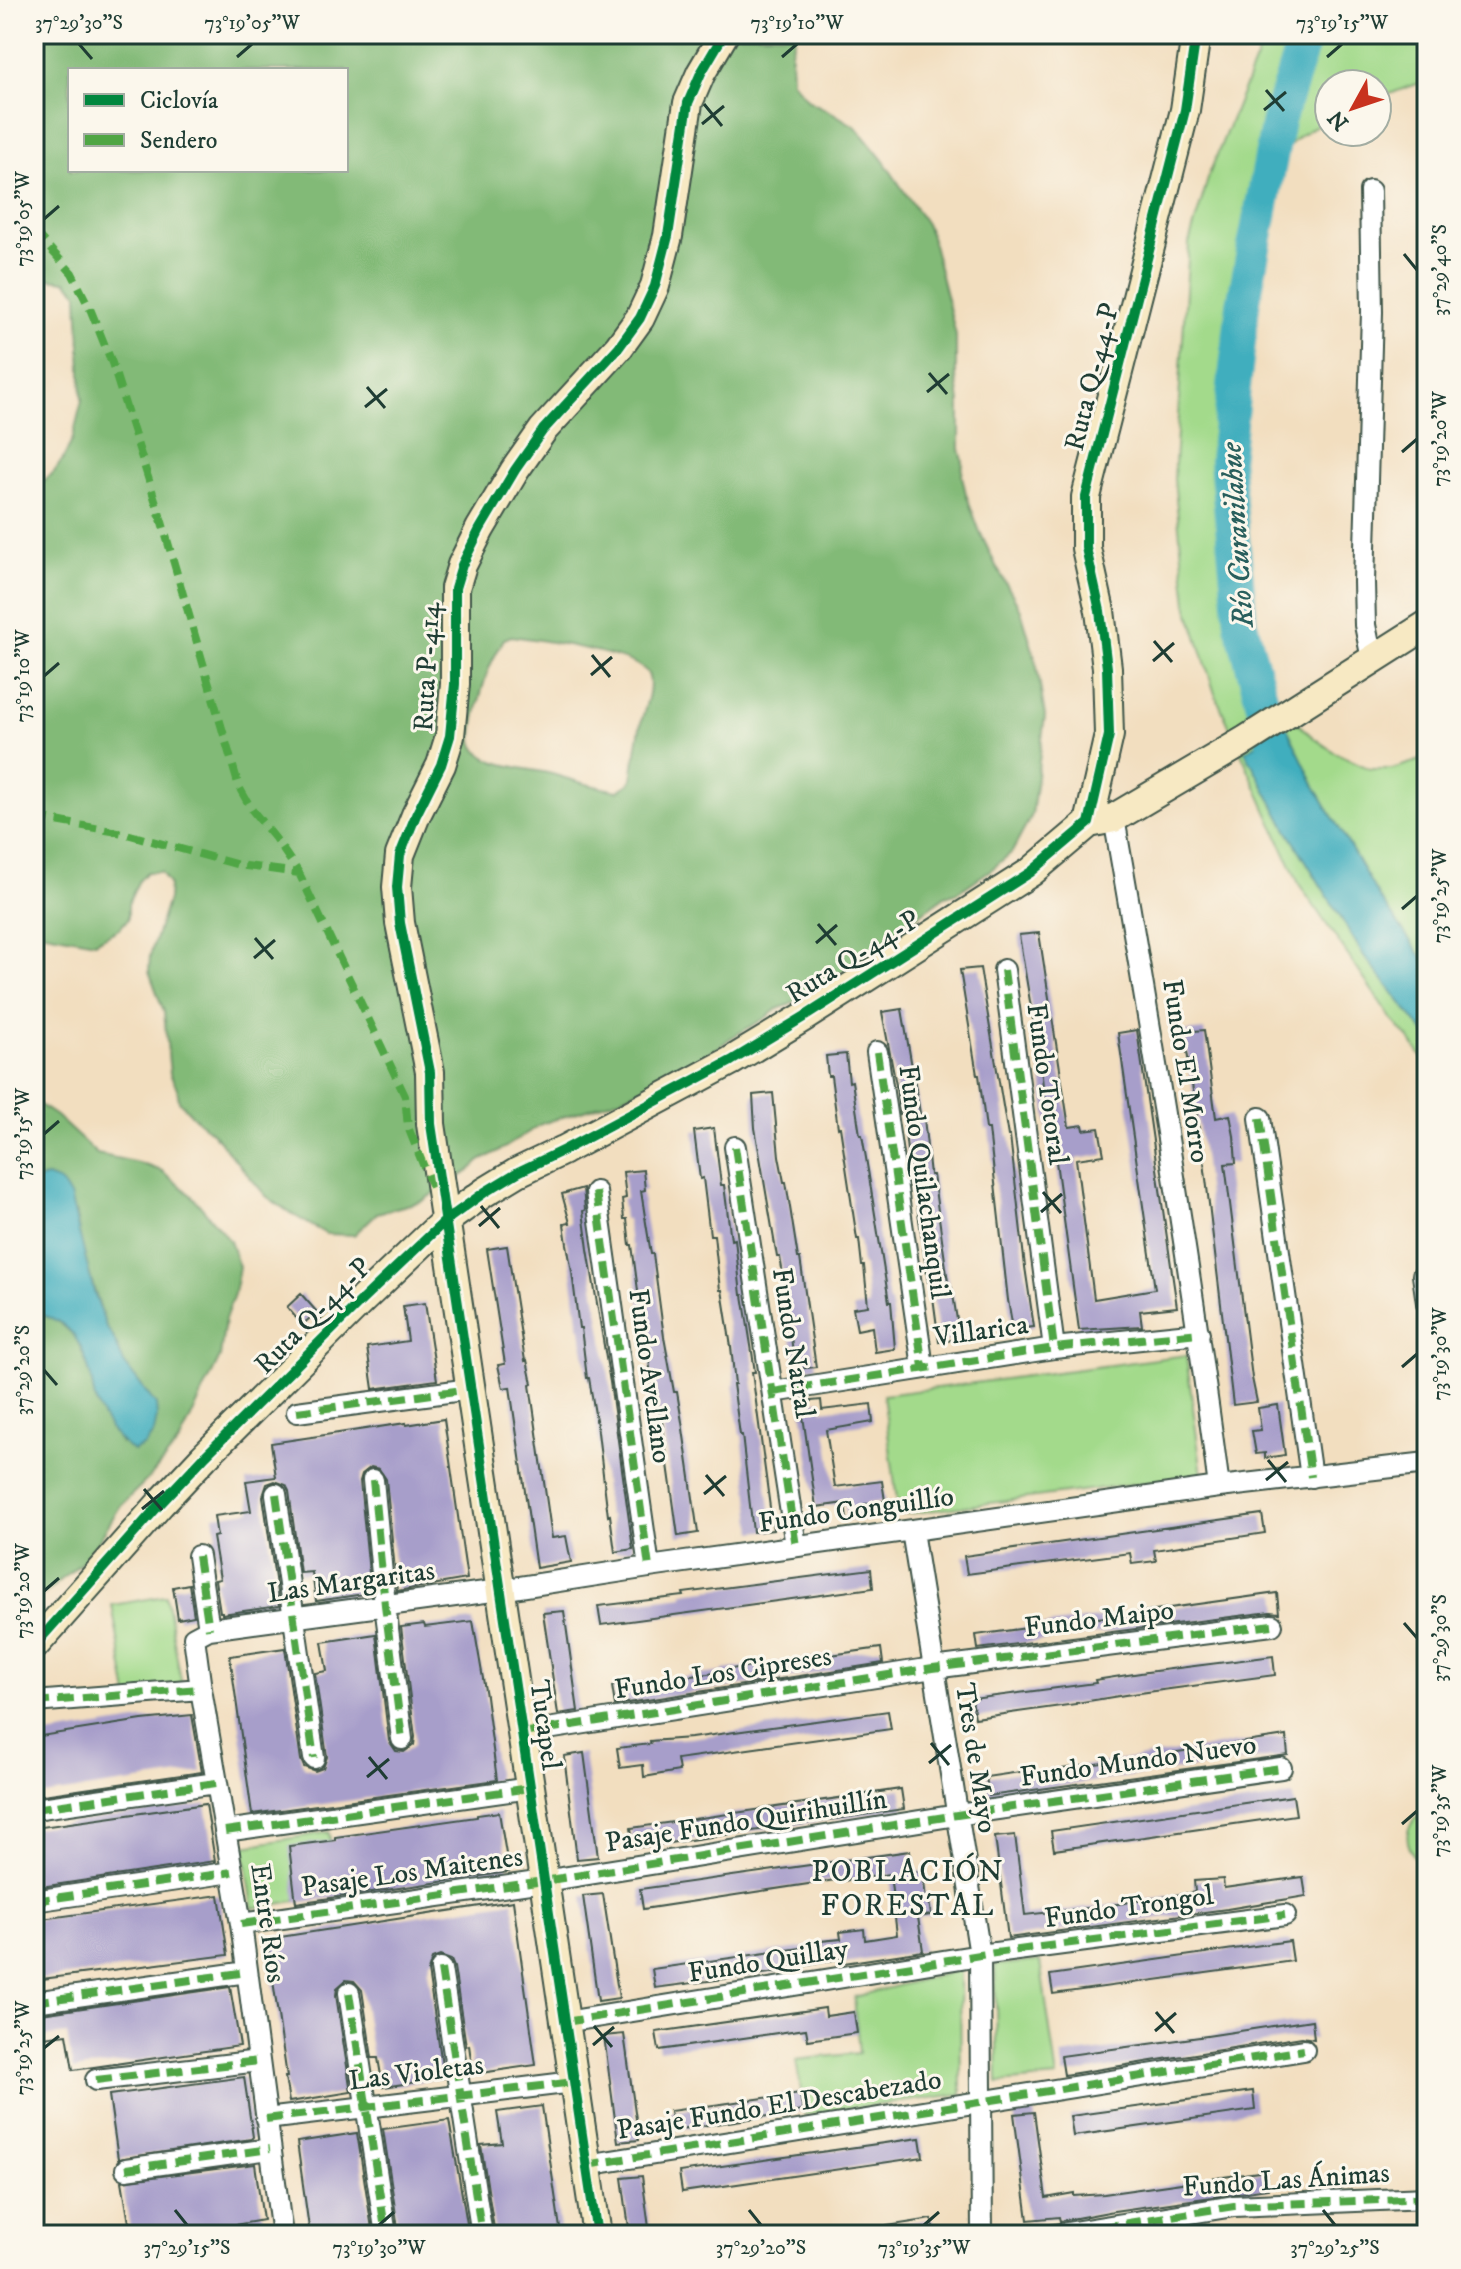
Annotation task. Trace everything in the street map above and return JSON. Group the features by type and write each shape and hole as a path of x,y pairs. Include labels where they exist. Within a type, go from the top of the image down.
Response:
{"street":[{"name":"Ruta P-414","path":"445,1221 431,1124 430,1072 400,923 397,887 400,855 441,765 450,736 455,684 455,588 468,553 515,470 543,430 619,347 640,318 655,286 668,236 688,103 724,34"},
{"name":"Ruta Q-44-P","path":"37,1636 204,1457 445,1221 518,1172 693,1081 807,1015 1031,872 1102,820 1109,735 1107,668 1100,611 1086,548 1086,497 1185,110 1196,34"},
{"path":"1370,191 1372,312 1364,582 1365,625 1372,659"},
{"path":"1102,820 1246,740 1427,625"},
{"name":"Fundo El Morro","path":"1102,820 1146,1001 1199,1333"},
{"name":"Fundo Totoral","path":"1004,970 1054,1348"},
{"name":"Fundo Quilachanquil","path":"877,1052 923,1367"},
{"path":"1260,1118 1311,1477"},
{"name":"Fundo Natral","path":"735,1147 796,1546"},
{"name":"Fundo Avellano","path":"596,1192 649,1567"},
{"name":"Tucapel","path":"445,1221 597,2235"},
{"path":"1423,1275 1427,1303"},
{"path":"1199,1333 1219,1487"},
{"name":"Villarica","path":"773,1392 1054,1348 1199,1333"},
{"path":"297,1412 470,1389"},
{"name":"Fundo Conguillío","path":"500,1590 1219,1487 1427,1463"},
{"path":"373,1480 402,1739"},
{"path":"276,1494 314,1758"},
{"name":"Tres de Mayo","path":"912,1531 980,1955 982,2235"},
{"path":"198,1556 209,1629"},
{"name":"Las Margaritas","path":"209,1629 500,1590"},
{"name":"Fundo Maipo","path":"933,1668 1272,1625"},
{"name":"Entre Ríos","path":"209,1629 194,1637 241,1924 282,2235"},
{"name":"Fundo Los Cipreses","path":"522,1733 933,1668"},
{"path":"34,1702 201,1689"},
{"name":"Fundo Mundo Nuevo","path":"957,1815 1281,1768"},
{"path":"34,1809 216,1783"},
{"path":"225,1831 530,1788"},
{"name":"Pasaje Fundo Quirihuillín","path":"544,1881 957,1815"},
{"path":"34,1901 232,1872"},
{"name":"Pasaje Los Maitenes","path":"241,1924 544,1881"},
{"name":"Fundo Trongol","path":"980,1955 1285,1915"},
{"name":"Fundo Quillay","path":"565,2022 980,1955"},
{"path":"441,1969 482,2235"},
{"path":"34,2002 247,1972"},
{"path":"349,1993 386,2235"},
{"name":"Pasaje Fundo El Descabezado","path":"586,2165 1304,2050"},
{"path":"96,2080 259,2061"},
{"name":"Las Violetas","path":"266,2119 574,2082"},
{"path":"126,2169 270,2149"},
{"name":"Fundo Las Ánimas","path":"1054,2235 1234,2206 1427,2198"}],"green space":[{"path":"34,34 796,34 791,51 792,81 809,101 856,127 883,160 931,236 956,335 960,449 966,494 996,566 1021,610 1036,661 1045,716 1032,815 1012,852 958,892 945,896 834,977 777,1009 718,1048 618,1099 541,1124 422,1201 377,1213 354,1235 326,1234 290,1213 266,1196 211,1131 179,1101 170,1074 164,1012 149,971 150,956 168,899 169,884 161,872 147,872 138,882 128,904 128,919 119,929 95,942 34,931 34,489 54,472 63,459 72,441 82,400 78,293 66,281 34,277","holes":["511,636 562,644 626,660 648,674 649,692 632,779 618,791 509,766 487,758 474,744 475,718 481,694 487,673 504,639"]},
{"path":"1266,34 1427,34 1427,82 1393,93 1393,68 1313,68 1313,128 1282,153 1265,184 1232,321 1228,419 1246,582 1261,669 1270,687 1288,715 1314,738 1334,752 1370,769 1392,769 1427,758 1427,1065 1299,884 1215,694 1187,604 1174,479 1189,243 1210,172"},
{"path":"34,1101 56,1116 97,1154 162,1171 192,1196 230,1241 239,1267 225,1319 220,1357 180,1441 151,1476 121,1505 88,1557 43,1595 34,1596 34,1314 53,1317 76,1337 91,1375 96,1403 121,1443 156,1405 124,1363 106,1327 81,1247 76,1213 47,1177 34,1180"},
{"path":"1186,1355 1202,1475 899,1515 883,1395"},
{"path":"166,1596 183,1692 129,1701 112,1605"},
{"path":"1427,1809 1427,1870 1413,1855 1407,1836 1412,1823"},
{"path":"329,1832 339,1894 253,1908 244,1846"},
{"path":"1040,1961 1057,2078 998,2083 995,1965"},
{"path":"960,1970 961,2094 805,2115 796,2060 859,2053 854,1997"}],"water":[{"path":"1287,728 1316,788 1379,897 1427,964 1427,1036 1364,956 1287,830 1245,751"},
{"path":"47,1177 60,1182 70,1196 106,1327 124,1363 156,1405 154,1432 145,1445 133,1451 116,1436 102,1416 84,1355 73,1335 57,1321 34,1314 34,1180"}],"building":[{"path":"1039,933 1069,1127 1083,1125 1084,1130 1099,1128 1104,1155 1076,1159 1094,1299 1155,1289 1118,1033 1137,1030 1177,1307 1140,1311 1142,1326 1079,1330 1055,1154 1052,1154 1048,1131 1019,935"},
{"path":"980,968 1010,1136 1034,1327 1013,1329 1008,1300 989,1129 986,1129 960,970"},
{"path":"902,1009 921,1119 924,1118 930,1175 933,1175 949,1289 952,1288 960,1339 939,1342 931,1282 928,1282 912,1169 909,1170 903,1113 899,1114 882,1012"},
{"path":"1204,1030 1216,1118 1230,1115 1234,1136 1236,1163 1225,1164 1257,1402 1233,1405 1204,1162 1184,1032"},
{"path":"846,1054 891,1302 895,1349 875,1352 872,1327 857,1330 853,1308 868,1306 864,1266 826,1056"},
{"path":"773,1093 779,1156 800,1258 816,1367 795,1369 784,1280 780,1257 777,1257 755,1128 753,1095"},
{"path":"714,1128 721,1185 724,1185 731,1240 735,1239 755,1372 752,1372 773,1530 753,1532 731,1347 714,1235 710,1235 703,1178 700,1179 694,1131"},
{"path":"643,1170 645,1190 641,1191 664,1337 682,1422 698,1533 678,1536 661,1414 656,1386 652,1387 632,1245 622,1199 626,1198 623,1172"},
{"path":"583,1188 588,1249 633,1549 615,1552 564,1224 570,1223 562,1194"},
{"path":"507,1246 525,1361 532,1384 552,1538 566,1536 571,1562 536,1568 510,1387 503,1388 498,1365 505,1364 487,1249"},
{"path":"301,1294 317,1312 302,1325 287,1307"},
{"path":"425,1303 437,1380 373,1389 367,1347 408,1341 403,1306"},
{"path":"821,1400 822,1410 871,1404 873,1422 826,1430 835,1487 882,1481 885,1501 865,1504 867,1518 847,1520 845,1503 816,1507 801,1402"},
{"path":"1278,1405 1285,1455 1265,1458 1265,1453 1256,1454 1252,1431 1261,1430 1258,1408"},
{"path":"444,1419 467,1579 397,1591 386,1479 379,1469 371,1467 362,1474 360,1481 371,1593 316,1601 312,1572 300,1573 289,1491 286,1485 275,1481 267,1484 263,1496 279,1606 220,1612 215,1580 220,1579 213,1537 217,1536 214,1516 251,1511 246,1481 276,1477 271,1443"},
{"path":"1262,1514 1265,1533 1154,1550 1156,1561 1132,1564 1130,1553 967,1574 964,1556"},
{"path":"871,1569 873,1588 601,1625 598,1606"},
{"path":"189,1584 194,1616 178,1619 173,1587"},
{"path":"1277,1593 1279,1613 978,1649 976,1635"},
{"path":"564,1611 578,1711 558,1714 543,1613"},
{"path":"473,1621 497,1780 252,1814 230,1656 285,1648 301,1760 304,1767 315,1771 323,1768 327,1757 315,1673 327,1671 322,1642 376,1634 389,1741 396,1751 404,1752 414,1745 415,1737 401,1627"},
{"path":"881,1648 883,1663 615,1705 612,1686"},
{"path":"1273,1656 1275,1675 975,1718 972,1699"},
{"path":"888,1711 891,1729 677,1759 679,1771 644,1777 643,1765 620,1768 617,1748 651,1744 650,1741"},
{"path":"192,1715 202,1772 36,1796 34,1737"},
{"path":"1286,1736 1288,1755 989,1796 986,1777 1027,1771 1028,1774"},
{"path":"584,1753 598,1857 577,1859 564,1756"},
{"path":"901,1789 904,1809 634,1848 631,1828"},
{"path":"1293,1796 1296,1815 1054,1850 1051,1831"},
{"path":"206,1804 215,1861 34,1888 34,1828"},
{"path":"499,1812 509,1872 296,1903 289,1846"},
{"path":"1015,1835 1025,1915 1195,1892 1194,1881 1223,1879 1224,1888 1303,1877 1306,1896 1008,1938 995,1837"},
{"path":"910,1851 913,1872 923,1871 926,1901 929,1901 931,1915 918,1917 923,1951 844,1963 843,1958 770,1973 655,1988 652,1969 822,1945 821,1941 841,1939 840,1932 864,1929 865,1940 897,1935 890,1874 643,1909 640,1889"},
{"path":"603,1894 619,1998 598,2001 583,1896"},
{"path":"219,1895 228,1955 34,1980 34,1920"},
{"path":"513,1901 536,2065 473,2074 454,1967 451,1960 440,1956 432,1959 428,1971 444,2078 383,2087 378,2058 372,2058 362,1990 354,1981 346,1980 337,1988 336,1995 351,2092 289,2102 267,1939"},
{"path":"1290,1941 1293,1961 1053,1994 1050,1975"},
{"path":"230,1987 240,2046 73,2070 67,2034 35,2038 34,2015"},
{"path":"825,2008 826,2016 854,2012 857,2033 808,2040 806,2029 659,2050 656,2032"},
{"path":"1312,2020 1314,2039 1302,2037 1064,2075 1061,2056"},
{"path":"624,2034 639,2140 618,2142 604,2036"},
{"path":"244,2077 251,2139 118,2159 109,2095"},
{"path":"1253,2091 1255,2110 1073,2136 1070,2116"},
{"path":"800,2093 803,2111 673,2130 670,2111"},
{"path":"542,2106 561,2235 495,2235 481,2145 502,2143 497,2112"},
{"path":"1034,2112 1046,2198 1074,2193 1074,2196 1104,2194 1266,2171 1268,2189 1060,2221 1059,2217 1028,2220 1014,2114"},
{"path":"449,2120 469,2235 399,2235 383,2129"},
{"path":"357,2133 373,2235 354,2235 353,2229 310,2235 297,2142"},
{"path":"920,2138 923,2157 682,2192 679,2172"},
{"path":"255,2164 263,2220 179,2235 131,2235 122,2181"},
{"path":"642,2176 650,2235 630,2235 622,2178"},
{"path":"932,2219 934,2235 888,2235 887,2226"}],"waterway":[{"name":"Río Curanilahue","path":"1277,756 1241,624 1226,460 1243,305 1278,121 1306,34"}],"marked path":[{"path":"34,231 72,273 112,363 239,787 252,810 299,873 405,1096 408,1127 432,1187"},
{"path":"34,817 123,833 239,865 299,873"},
{"path":"1004,970 1054,1348"},
{"path":"877,1052 923,1367"},
{"path":"1260,1118 1311,1477"},
{"path":"735,1147 796,1546"},
{"path":"596,1192 649,1567"},
{"path":"1423,1275 1427,1303"},
{"path":"773,1392 1054,1348 1199,1333"},
{"path":"297,1412 470,1389"},
{"path":"373,1480 402,1739"},
{"path":"276,1494 314,1758"},
{"path":"198,1556 209,1629"},
{"path":"522,1733 933,1668 1272,1625"},
{"path":"34,1702 201,1689"},
{"path":"241,1924 544,1881 957,1815 1281,1768"},
{"path":"34,1809 216,1783"},
{"path":"225,1831 530,1788"},
{"path":"34,1901 232,1872"},
{"path":"565,2022 980,1955 1285,1915"},
{"path":"441,1969 482,2235"},
{"path":"34,2002 247,1972"},
{"path":"349,1993 386,2235"},
{"path":"586,2165 1304,2050"},
{"path":"96,2080 259,2061"},
{"path":"266,2119 574,2082"},
{"path":"126,2169 270,2149"},
{"path":"1054,2235 1234,2206 1427,2198"}],"cycle path":[{"path":"597,2235 431,1124 430,1072 400,923 397,887 400,855 441,765 450,736 455,684 455,588 462,565 515,470 543,430 619,347 640,318 655,286 668,236 688,103 724,34"},
{"path":"34,1646 204,1457 445,1221 518,1172 731,1061 807,1015 1031,872 1089,823 1109,735 1107,668 1100,611 1086,548 1086,497 1185,110 1196,34"}],"district":[{"name":"POBLACIÓN FORESTAL","path":"908,1889"}]}
